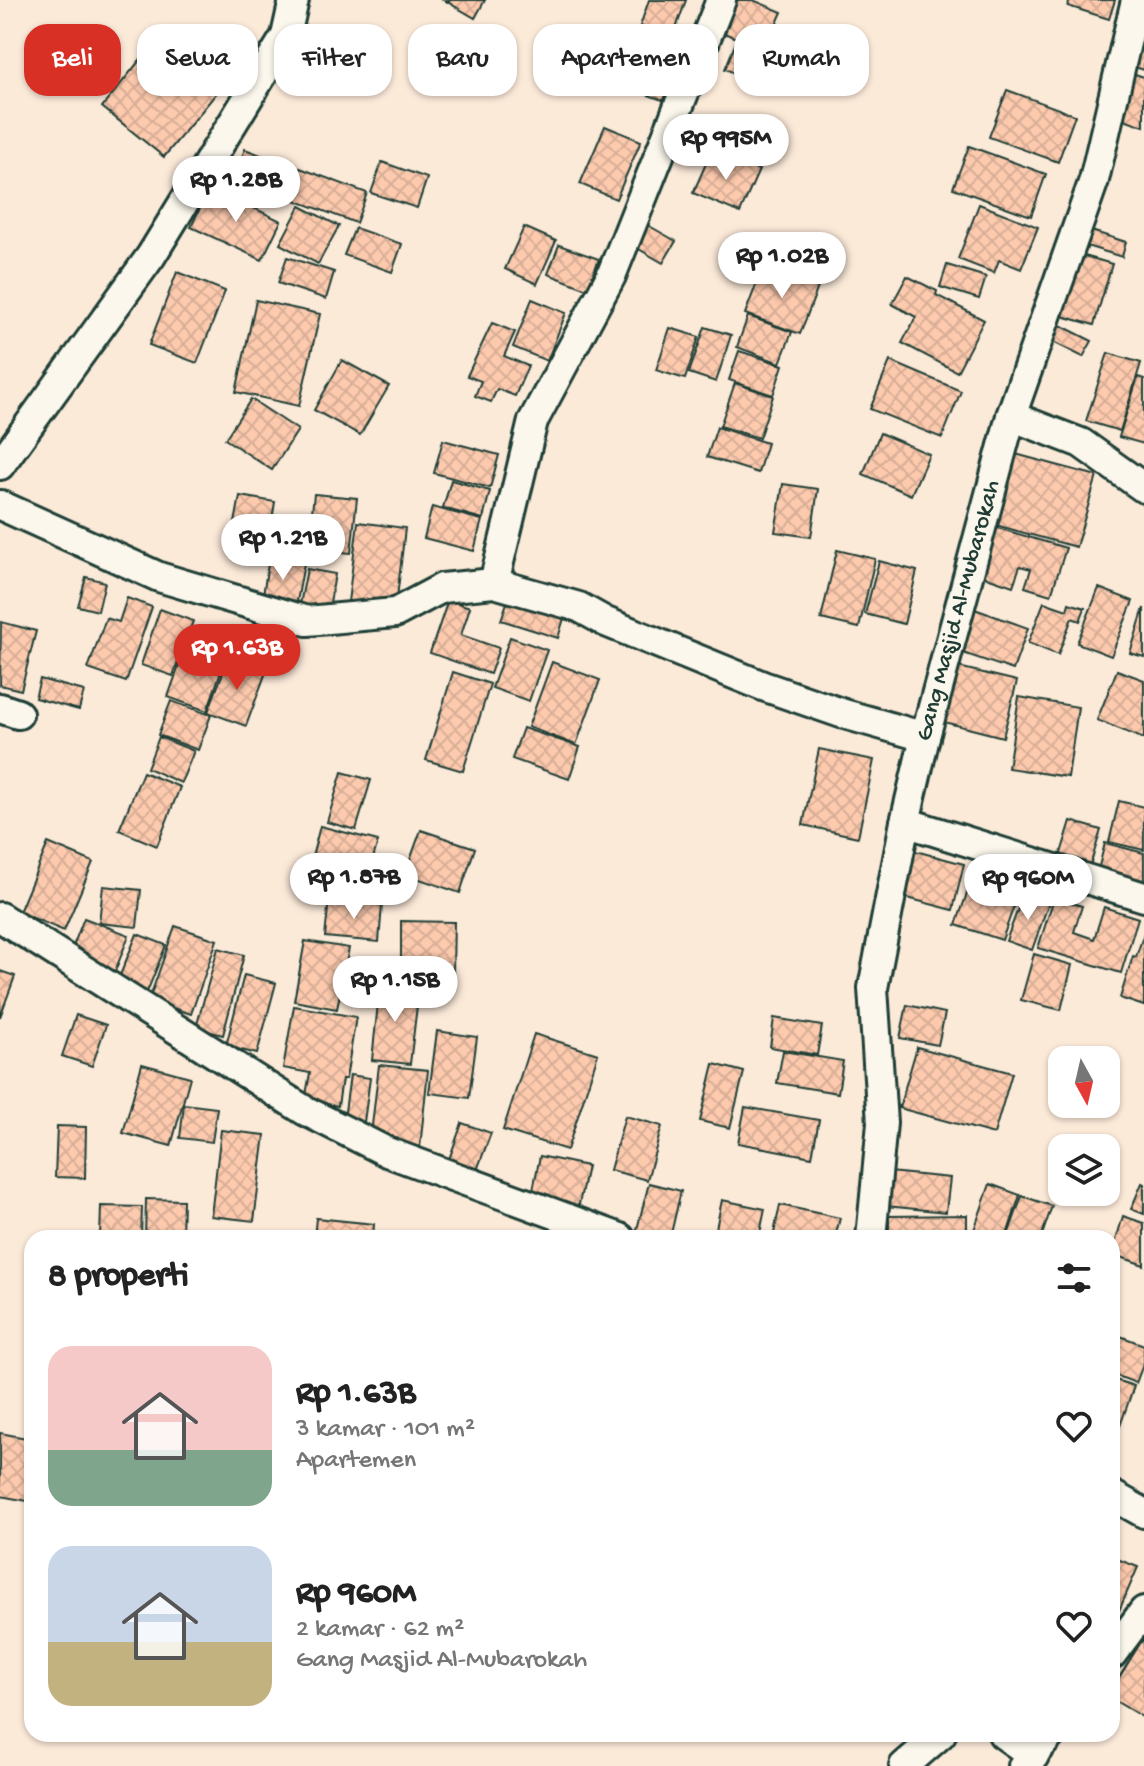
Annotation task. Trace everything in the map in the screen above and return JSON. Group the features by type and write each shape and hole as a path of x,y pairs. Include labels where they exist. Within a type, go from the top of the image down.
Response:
{"street":[{"path":"0,465 151,256 286,36 294,0"},
{"path":"494,583 533,421 611,276 721,0"},
{"name":"Gang Masjid Al-Mubarokah","path":"872,1230 882,1123 873,988 905,822 1011,416 1094,180 1136,0"},
{"path":"1011,416 1081,443 1144,488"},
{"path":"0,505 159,577 307,621 395,613 442,588 494,583 579,607 606,622 776,691 925,737"},
{"path":"905,822 1144,897"},
{"path":"0,917 304,1110 387,1152 598,1230"},
{"path":"1120,1500 1144,1513"},
{"path":"1120,1643 1144,1611"},
{"path":"904,1766 932,1742"},
{"path":"1018,1742 1036,1752"}],"building":[{"path":"444,0 485,0 475,18"},
{"path":"649,0 686,0 678,24 641,24"},
{"path":"730,0 753,0 782,12 777,24 734,24 734,37 718,28"},
{"path":"1070,0 1115,0 1109,19 1068,6"},
{"path":"1144,15 1144,70 1128,65"},
{"path":"734,47 734,73 725,69"},
{"path":"137,64 137,96 214,96 164,157 102,107 111,96 121,96 121,83"},
{"path":"1135,74 1144,77 1144,126 1121,118"},
{"path":"1007,90 1075,115 1058,162 989,137"},
{"path":"651,96 677,96 674,104"},
{"path":"605,126 641,141 616,199 580,184"},
{"path":"969,146 1046,174 1031,216 953,188"},
{"path":"245,149 287,165 276,194 234,178"},
{"path":"712,150 759,170 740,213 693,193"},
{"path":"382,162 427,178 417,208 371,193"},
{"path":"300,168 367,193 356,223 289,198"},
{"path":"210,187 281,221 262,260 191,227"},
{"path":"979,204 1038,227 1021,269 999,260 994,273 958,259"},
{"path":"300,206 339,226 318,264 280,244"},
{"path":"644,223 676,241 663,263 632,245"},
{"path":"524,227 556,241 537,284 505,269"},
{"path":"355,228 402,244 392,272 344,255"},
{"path":"1085,229 1126,242 1122,257 1080,244"},
{"path":"559,245 599,259 587,289 548,274"},
{"path":"1074,253 1112,264 1094,325 1055,314"},
{"path":"287,257 334,272 326,299 278,283"},
{"path":"947,265 986,277 979,299 940,287"},
{"path":"763,267 818,287 800,334 745,314"},
{"path":"177,272 225,291 197,363 149,345"},
{"path":"907,276 984,320 957,372 902,343 916,317 892,304"},
{"path":"532,299 566,313 547,361 513,347"},
{"path":"256,300 320,314 299,406 236,392"},
{"path":"748,316 792,332 780,363 737,347"},
{"path":"1052,321 1092,341 1083,357 1043,337"},
{"path":"492,323 515,332 504,356 528,366 515,396 497,389 491,402 475,396 481,381 467,376"},
{"path":"705,327 731,335 716,382 689,373"},
{"path":"670,328 699,337 685,379 656,370"},
{"path":"739,351 783,365 773,395 729,380"},
{"path":"1108,353 1141,363 1120,431 1086,421"},
{"path":"342,360 389,386 360,435 314,410"},
{"path":"890,361 961,391 942,438 870,409"},
{"path":"1138,377 1144,379 1144,444 1119,437"},
{"path":"735,383 773,396 759,438 720,426"},
{"path":"251,399 298,430 272,470 225,439"},
{"path":"717,427 767,443 758,473 707,457"},
{"path":"880,433 929,454 911,495 863,474"},
{"path":"443,440 499,455 490,488 434,473"},
{"path":"1008,452 1097,476 1076,547 988,523"},
{"path":"451,480 490,491 483,519 443,508"},
{"path":"783,484 818,489 811,537 775,532"},
{"path":"314,494 357,498 351,553 308,549"},
{"path":"240,496 275,502 267,551 231,545"},
{"path":"432,507 482,520 474,551 424,538"},
{"path":"277,522 306,527 301,552 272,548"},
{"path":"358,522 405,528 396,607 348,602"},
{"path":"987,525 1066,548 1051,595 1025,587 1031,569 1020,566 1013,586 972,572"},
{"path":"837,550 875,559 859,628 821,619"},
{"path":"270,552 305,558 295,613 261,607"},
{"path":"879,561 917,571 904,624 865,614"},
{"path":"307,569 335,574 328,615 299,610"},
{"path":"86,577 105,582 98,611 78,606"},
{"path":"1099,588 1133,601 1111,656 1077,643"},
{"path":"509,597 565,615 558,638 501,620"},
{"path":"127,598 152,607 126,682 88,669 106,618 119,622"},
{"path":"448,600 470,607 461,635 499,648 490,674 430,653"},
{"path":"1044,602 1067,610 1069,603 1085,608 1080,621 1072,618 1058,655 1028,643"},
{"path":"966,606 1028,628 1013,670 951,649"},
{"path":"1144,608 1144,657 1130,653"},
{"path":"160,609 193,621 173,676 141,665"},
{"path":"256,621 285,627 279,649 251,643"},
{"path":"1,622 36,631 21,690 0,685"},
{"path":"192,629 231,643 207,711 168,697"},
{"path":"510,637 547,650 529,701 492,688"},
{"path":"229,657 266,672 246,726 208,712"},
{"path":"552,662 600,680 576,745 528,727"},
{"path":"950,665 1017,681 1003,737 936,720"},
{"path":"1117,670 1144,680 1144,739 1097,720"},
{"path":"453,672 490,684 463,771 426,760"},
{"path":"40,679 84,691 79,710 35,698"},
{"path":"1019,697 1078,707 1068,777 1008,768"},
{"path":"171,701 211,715 198,750 158,735"},
{"path":"523,728 580,747 569,779 512,759"},
{"path":"159,737 194,751 181,783 147,768"},
{"path":"819,749 874,760 858,837 803,825"},
{"path":"143,772 180,787 157,846 119,830"},
{"path":"342,772 371,780 356,830 327,822"},
{"path":"1119,801 1144,807 1144,850 1109,842"},
{"path":"1071,821 1101,830 1088,872 1058,863"},
{"path":"320,826 378,841 369,873 312,857"},
{"path":"421,830 475,848 460,893 405,874"},
{"path":"48,843 93,862 64,931 19,912"},
{"path":"1105,843 1144,853 1144,891 1096,878"},
{"path":"908,849 964,864 953,910 896,895"},
{"path":"971,882 1017,897 1002,940 956,925"},
{"path":"103,886 141,890 137,927 99,923"},
{"path":"1024,893 1049,902 1032,950 1006,941"},
{"path":"1054,898 1082,906 1074,932 1094,939 1104,907 1138,918 1121,973 1038,948"},
{"path":"329,899 382,905 379,942 325,937"},
{"path":"84,918 129,935 114,974 69,957"},
{"path":"401,921 454,922 453,972 401,972"},
{"path":"175,926 217,940 191,1014 149,1000"},
{"path":"1144,933 1144,1006 1120,998"},
{"path":"137,934 166,945 145,997 116,985"},
{"path":"305,941 349,948 337,1009 294,1001"},
{"path":"218,948 244,955 223,1035 196,1028"},
{"path":"1034,954 1072,965 1061,1010 1021,1000"},
{"path":"0,971 15,976 0,1017"},
{"path":"244,975 276,983 257,1054 226,1046"},
{"path":"380,984 419,989 410,1064 372,1060"},
{"path":"907,1005 945,1013 938,1045 900,1038"},
{"path":"294,1006 356,1017 346,1079 342,1079 338,1106 305,1100 310,1073 283,1068"},
{"path":"76,1015 106,1025 92,1066 62,1056"},
{"path":"774,1018 822,1026 817,1055 770,1047"},
{"path":"437,1031 477,1037 469,1098 429,1093"},
{"path":"534,1034 598,1054 567,1150 503,1130"},
{"path":"917,1047 1012,1073 994,1134 899,1108"},
{"path":"783,1051 843,1061 838,1093 777,1083"},
{"path":"142,1064 190,1077 171,1146 123,1133"},
{"path":"714,1064 744,1072 730,1128 700,1121"},
{"path":"379,1065 428,1070 420,1148 370,1143"},
{"path":"350,1075 370,1078 364,1122 344,1119"},
{"path":"184,1104 217,1108 212,1142 180,1138"},
{"path":"745,1107 819,1120 812,1157 738,1143"},
{"path":"625,1116 662,1126 647,1180 610,1170"},
{"path":"462,1123 491,1133 474,1178 446,1168"},
{"path":"57,1126 86,1127 85,1178 55,1177"},
{"path":"221,1130 265,1135 254,1221 211,1216"},
{"path":"540,1156 587,1166 577,1214 530,1204"},
{"path":"889,1172 950,1178 946,1212 886,1206"},
{"path":"649,1183 681,1191 672,1230 637,1230"},
{"path":"990,1184 1020,1195 1009,1230 974,1230"},
{"path":"1144,1184 1144,1214 1131,1209"},
{"path":"1022,1196 1052,1206 1044,1230 1010,1230"},
{"path":"146,1199 183,1200 182,1230 145,1230"},
{"path":"722,1200 765,1209 761,1230 716,1230"},
{"path":"780,1205 840,1218 837,1230 775,1230"},
{"path":"101,1206 142,1207 141,1230 100,1230"},
{"path":"967,1215 967,1230 889,1230 889,1216"},
{"path":"1123,1216 1144,1223 1144,1265 1120,1257 1119,1230"},
{"path":"316,1218 374,1224 374,1230 315,1230"},
{"path":"1120,1336 1144,1345 1144,1362 1136,1383 1120,1377"},
{"path":"1120,1382 1134,1386 1120,1426"},
{"path":"0,1433 24,1438 24,1500 0,1496"},
{"path":"1120,1560 1138,1567 1120,1608"},
{"path":"1144,1637 1144,1718 1120,1704 1120,1676"}]}
